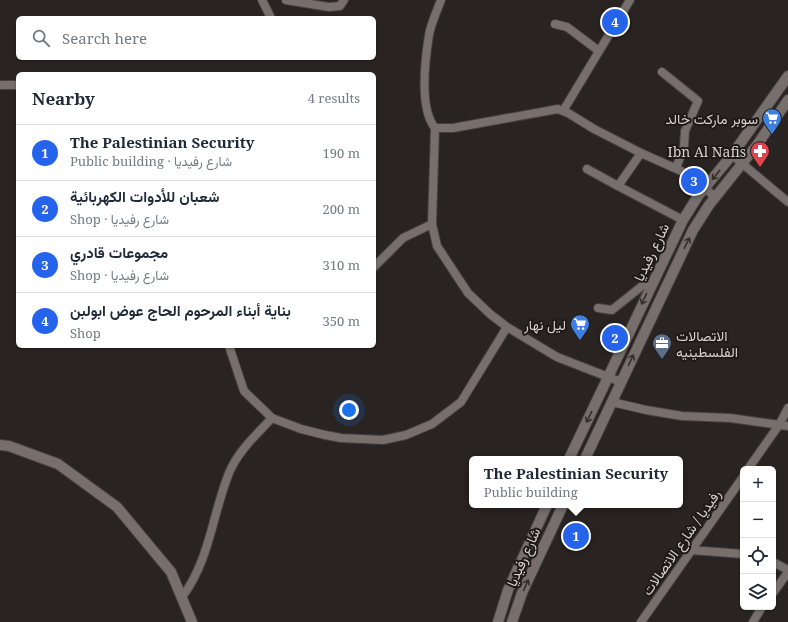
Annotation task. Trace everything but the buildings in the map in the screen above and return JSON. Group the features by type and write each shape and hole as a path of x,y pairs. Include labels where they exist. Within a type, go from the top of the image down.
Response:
{"main road":[{"name":"شارع رفيديا","path":"570,456 652,282 683,220 732,155 788,76"},
{"name":"شارع رفيديا","path":"586,456 693,230 715,197 742,164 788,100"},
{"path":"0,445 9,446 58,464 117,507 171,572 192,622"},
{"name":"شارع رفيديا","path":"498,622 514,575 546,508"},
{"name":"شارع رفيديا","path":"512,622 522,593 562,508"}],"street":[{"path":"262,0 271,16"},
{"path":"286,0 329,7 340,6 344,0"},
{"path":"441,0 429,34 424,103 430,122 435,128 432,224 437,246 468,293 490,314 507,327 557,357 621,382"},
{"path":"563,111 630,0"},
{"path":"555,24 567,28 599,51"},
{"path":"662,72 698,102 685,131 684,147 676,168"},
{"path":"0,85 16,84"},
{"path":"435,128 453,128 550,110 563,111 641,153 690,175 715,197"},
{"path":"618,186 641,153"},
{"path":"732,155 788,202"},
{"path":"587,169 683,220"},
{"path":"376,265 403,238 432,224"},
{"path":"598,308 612,310 647,282 652,282"},
{"path":"230,348 244,391 272,418 301,429 341,438 383,440 406,435 432,424 461,402 507,327"},
{"path":"612,402 682,416 730,418 788,426"},
{"path":"750,466 779,425 788,408"},
{"path":"182,598 193,583 204,559 229,473 241,450 272,418"},
{"name":"رفيديا / شارع الاتصالات","path":"641,622 740,480"},
{"path":"691,550 740,554"},
{"path":"776,564 788,571 776,589"},
{"path":"753,622 760,610"}],"place":[{"name":"بناية أبناء المرحوم الحاج عوض ابولبن","path":"615,22"},
{"name":"سوبر مارکت خالد","path":"772,135"},
{"name":"Ibn Al Nafis","path":"760,168"},
{"name":"مجموعات قادري","path":"694,181"},
{"name":"شعبان للأدوات الكهربائية","path":"615,338"},
{"name":"ليل نهار","path":"580,341"},
{"name":"الاتصالات الفلسطينيه","path":"662,360"},
{"name":"The Palestinian Security","path":"576,536"}]}
